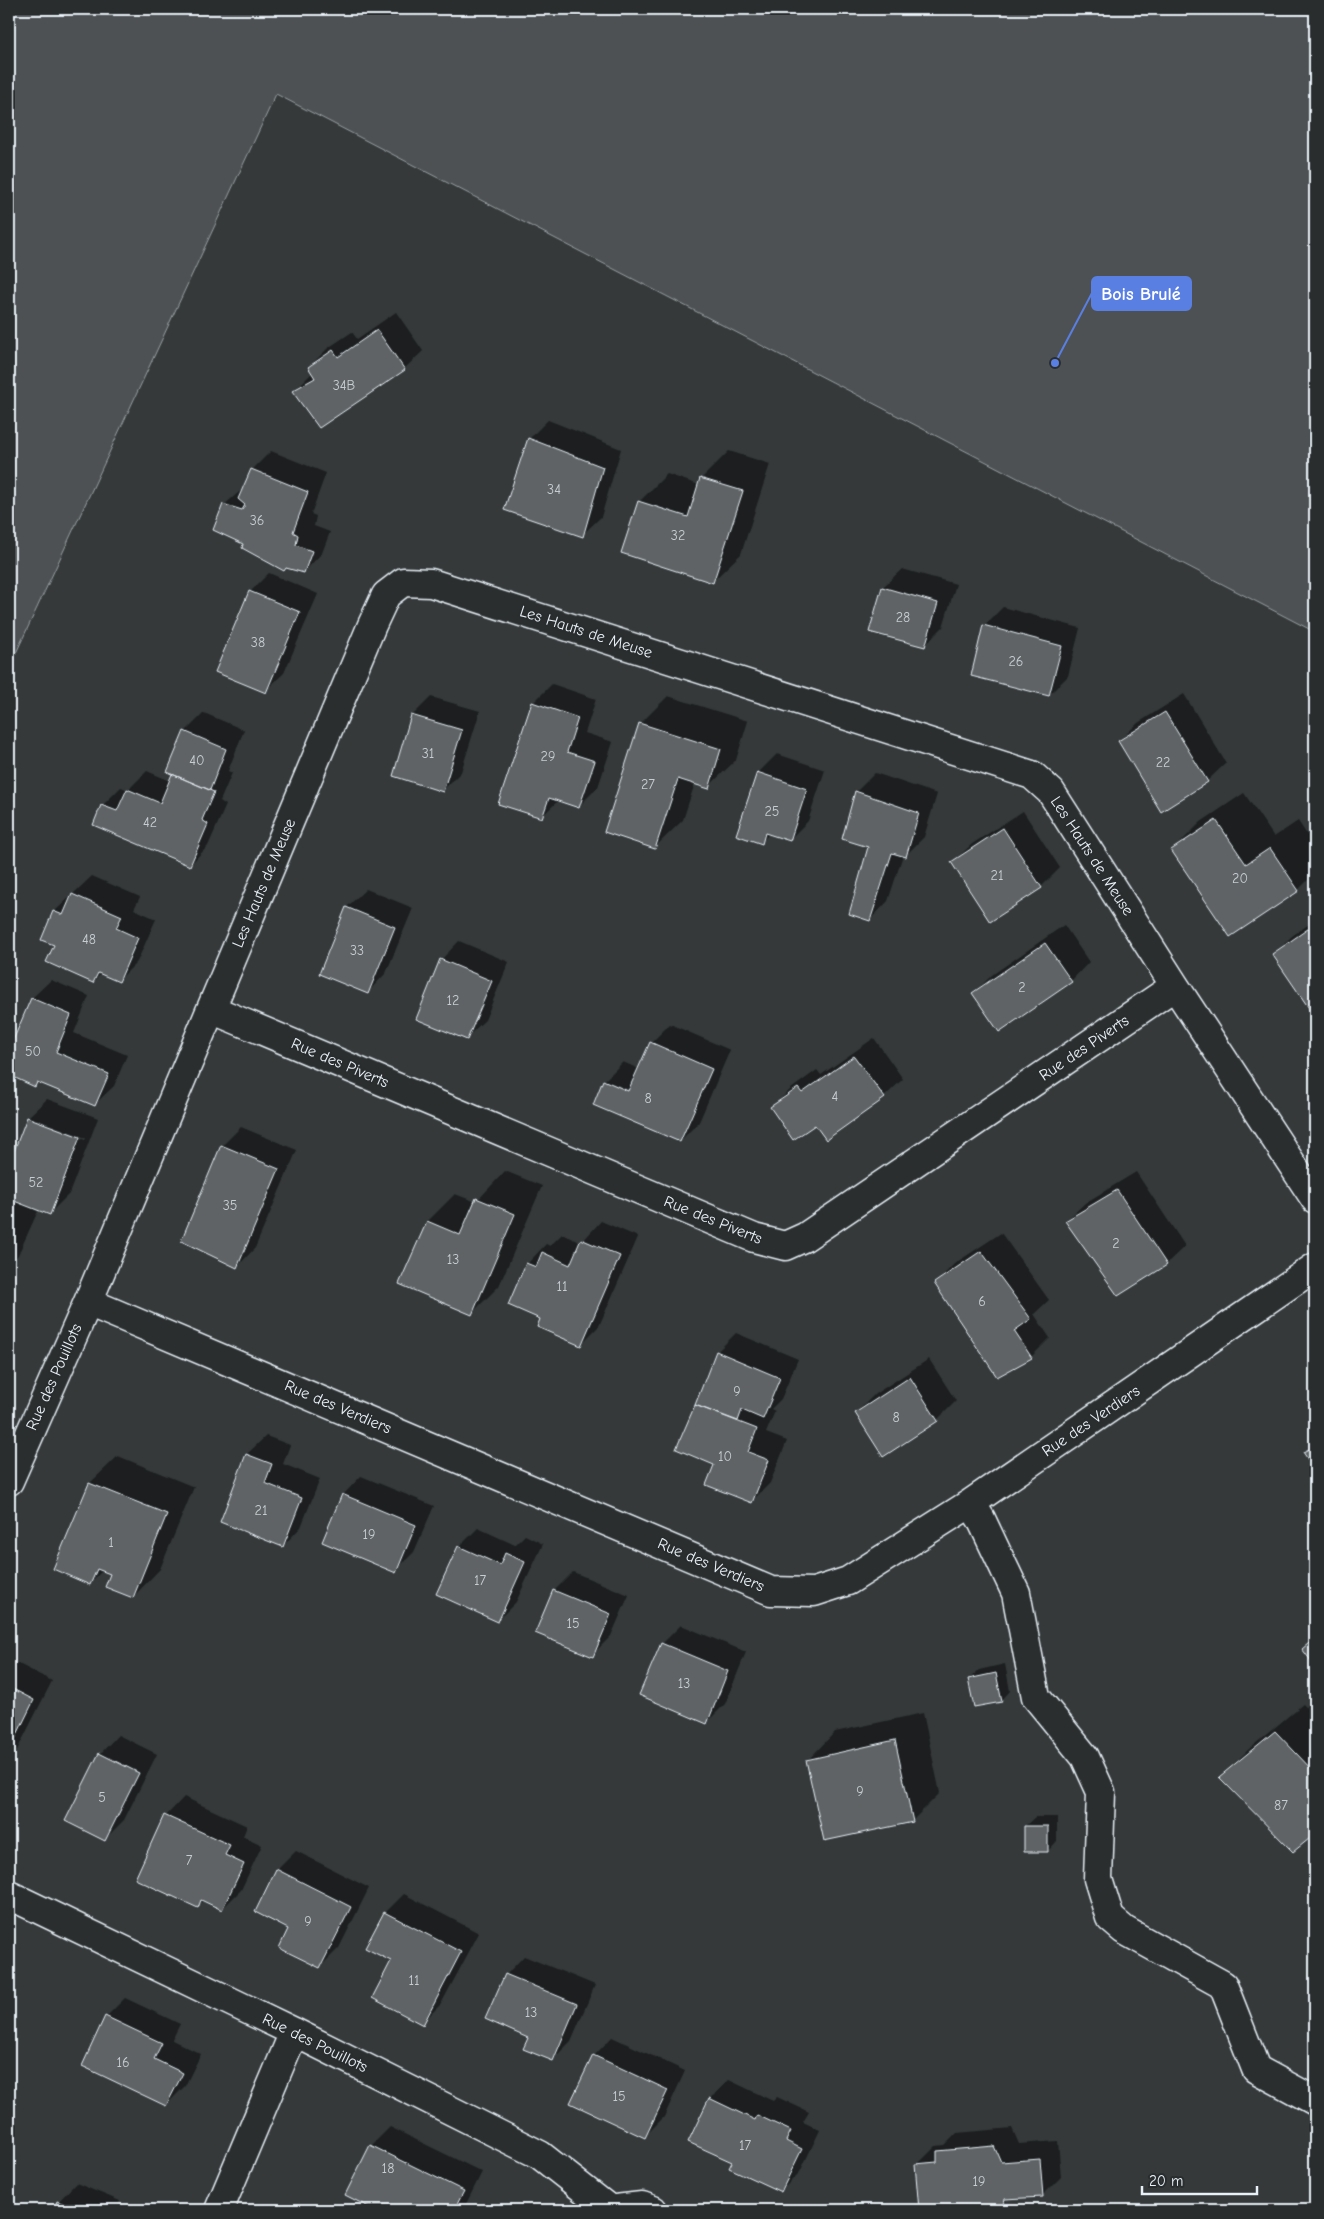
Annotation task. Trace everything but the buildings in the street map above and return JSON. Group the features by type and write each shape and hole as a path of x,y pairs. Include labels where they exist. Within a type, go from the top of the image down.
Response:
{"street":[{"name":"Les Hauts de Meuse","path":"88,1302 372,625 386,595 403,582 431,583 1032,775 1051,792 1175,986 1315,1199"},
{"name":"Rue des Piverts","path":"211,1009 754,1238 785,1246 805,1237 1175,986"},
{"name":"Rue des Verdiers","path":"88,1302 771,1590 814,1592 848,1581 971,1503 1315,1267"},
{"name":"Rue des Pouillots","path":"9,1481 88,1302"},
{"path":"971,1503 1016,1593 1036,1697 1085,1757 1102,1792 1098,1880 1110,1918 1124,1930 1223,1985 1256,2069 1315,2102"},
{"name":"Rue des Pouillots","path":"9,1895 294,2032 540,2155 608,2210 642,2206 653,2210"},
{"path":"219,2210 294,2032"}],"shaded area":[{"path":"9,9 1315,9 1315,632 276,94 9,668"}],"place":[{"name":"Bois Brulé","path":"1055,363"}]}
